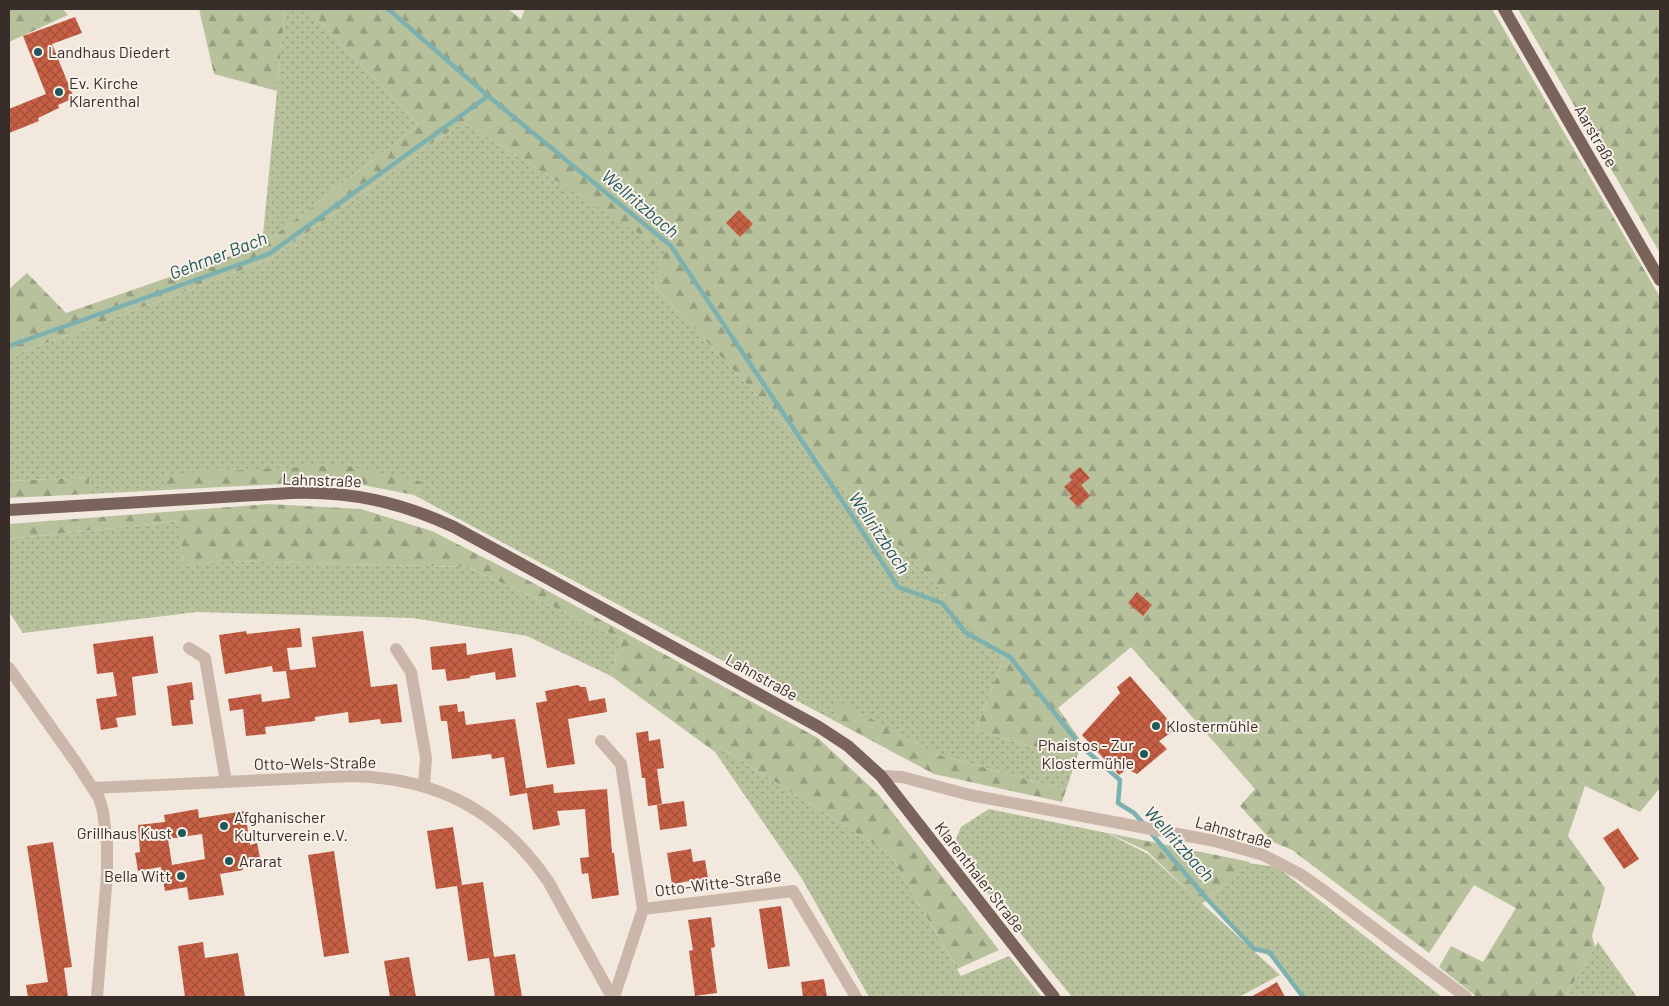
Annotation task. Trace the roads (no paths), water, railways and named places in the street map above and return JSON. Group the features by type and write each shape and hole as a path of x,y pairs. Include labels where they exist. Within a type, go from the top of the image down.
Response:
{"main road":[{"name":"Aarstraße","path":"1504,9 1660,280"},
{"name":"Lahnstraße","path":"9,510 308,493 359,496 403,506 454,526 819,727 848,746 881,776"},
{"name":"Klarenthaler Straße","path":"881,776 1054,997"}],"street":[{"path":"189,648 205,658 226,782"},
{"path":"396,649 412,672 426,758 424,786"},
{"path":"9,668 93,788 103,811 108,844 97,997"},
{"path":"602,740 621,764 643,909 613,997"},
{"name":"Otto-Wels-Straße","path":"93,788 352,776 388,778 424,786 460,800 493,821 522,847 548,881 613,997"},
{"name":"Lahnstraße","path":"881,776 911,778 970,795 1170,832 1236,846 1258,853 1277,861 1328,893 1466,997"},
{"name":"Otto-Witte-Straße","path":"643,909 794,891 856,997"}],"waterway":[{"name":"Wellritzbach","path":"388,9 488,96 671,246 898,587 942,603 966,633 1010,657 1081,746 1120,780 1118,803 1134,813 1144,824"},
{"name":"Gehrner Bach","path":"9,346 269,254 488,96"},
{"name":"Wellritzbach","path":"1150,832 1207,899 1254,949 1269,952 1303,997"}],"place":[{"name":"Landhaus Diedert","path":"38,52"},
{"name":"Ev. Kirche Klarenthal","path":"59,92"},
{"name":"Klostermühle","path":"1156,726"},
{"name":"Phaistos - Zur Klostermühle","path":"1144,754"},
{"name":"Afghanischer Kulturverein e.V.","path":"224,826"},
{"name":"Grillhaus Kust","path":"182,833"},
{"name":"Ararat","path":"229,861"},
{"name":"Bella Witt","path":"181,876"}]}
